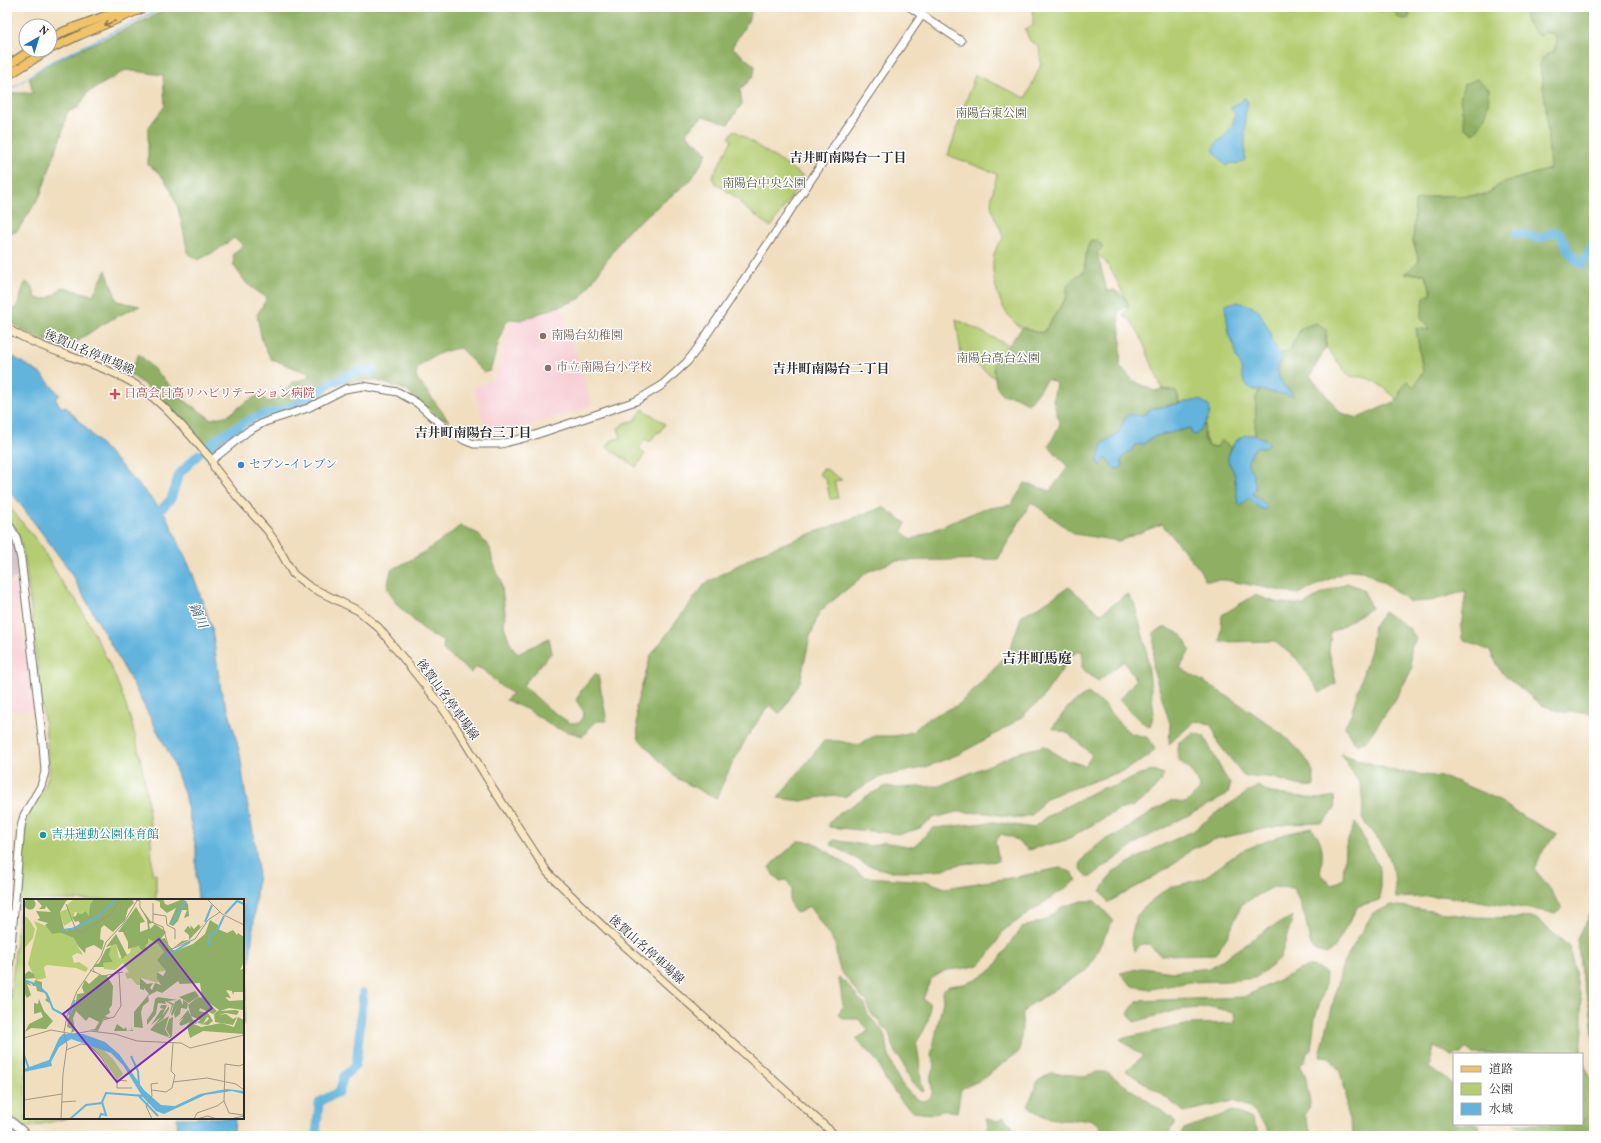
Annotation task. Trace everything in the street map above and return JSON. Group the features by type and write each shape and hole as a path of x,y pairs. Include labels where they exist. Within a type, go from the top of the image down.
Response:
{"main road":[{"path":"58,35 129,7"},
{"path":"58,45 80,34 130,15 146,7"},
{"path":"7,66 19,58"},
{"path":"7,76 36,58"},
{"name":"後賀山名停車場線","path":"7,328 32,342 122,377 146,391 175,419 212,460 214,467 274,540 293,574 310,587 359,611 379,628 458,728 496,793 548,873 609,932 836,1136"}],"street":[{"path":"910,7 961,41"},
{"path":"212,460 248,431 265,422 308,408 345,389 363,386 398,392 417,403 444,427 464,440 474,444 501,444 535,435 636,401 661,386 687,362 697,349 922,15"},
{"path":"7,522 16,537 21,559 45,772 41,786 24,815 21,827 7,994"},
{"path":"7,1118 20,1134 29,1136"}],"shaded area":[{"path":"561,307 592,404 589,407 504,432 488,434 473,387 493,380 497,374 510,324"},
{"path":"7,526 17,552 20,576 7,583"},
{"path":"16,582 19,610 36,710 7,711 7,586"}],"green space":[{"path":"171,7 753,7 748,21 732,47 755,66 755,70 754,74 740,89 742,104 728,124 703,116 687,131 686,134 707,152 691,180 627,231 580,299 521,320 509,319 504,325 490,371 483,372 460,348 437,355 427,360 417,368 416,377 449,421 436,415 406,390 375,380 343,382 321,392 297,400 231,433 212,451 152,391 129,374 139,354 185,401 211,419 229,415 246,402 260,394 268,402 282,396 292,382 305,379 311,374 271,359 262,341 257,315 267,298 247,284 234,266 233,254 242,246 239,241 234,238 216,251 198,260 188,254 177,205 172,193 158,172 148,165 148,128 165,106 163,75 126,70 87,93 79,107 67,112 63,130 40,196 18,230 7,237 7,97 11,93 33,93 29,77 45,65 133,26"},
{"name":"南陽台東公園","path":"1033,7 1374,7 1381,11 1388,10 1410,12 1408,7 1528,7 1526,20 1528,24 1536,30 1554,34 1557,41 1554,51 1546,55 1540,66 1546,107 1550,169 1502,183 1486,195 1433,196 1413,241 1419,260 1405,274 1425,274 1432,293 1429,330 1416,329 1423,372 1414,387 1407,381 1402,386 1398,400 1376,382 1364,378 1350,377 1326,347 1327,335 1301,328 1290,350 1280,354 1274,393 1260,390 1256,397 1255,436 1244,436 1235,442 1231,448 1228,445 1209,447 1204,433 1208,419 1187,402 1179,403 1178,394 1172,390 1162,389 1140,335 1131,321 1123,316 1129,305 1108,265 1095,252 1087,248 1084,272 1076,276 1067,296 1044,332 1029,330 1015,323 1009,317 1000,299 996,288 993,267 994,257 998,245 1003,239 1001,230 994,216 991,203 997,174 948,155 975,75 1026,98 1041,64 1039,46 1030,41 1025,29 1033,25"},
{"path":"1374,7 1408,7 1410,12 1409,18 1405,19 1396,16 1396,12 1389,9 1381,11"},
{"path":"1528,7 1594,7 1594,717 1588,712 1562,712 1541,705 1501,672 1490,651 1462,639 1461,627 1466,591 1431,601 1410,602 1386,584 1363,571 1349,570 1298,594 1225,580 1205,580 1200,570 1162,524 1119,541 1075,534 1031,502 998,559 895,561 869,571 820,611 810,637 800,682 780,714 770,705 754,727 727,774 716,799 675,777 638,738 636,706 651,655 705,584 759,553 883,507 906,523 902,531 911,540 982,509 1011,505 1025,483 1050,491 1068,467 1049,446 1060,424 1053,400 1056,383 1047,379 1029,404 1014,396 1003,395 996,385 993,364 1023,327 1037,333 1044,332 1067,296 1067,285 1076,276 1084,272 1087,248 1091,240 1098,241 1103,247 1097,253 1107,291 1114,290 1124,297 1129,305 1118,312 1121,342 1120,367 1134,381 1154,391 1162,389 1176,391 1179,403 1151,409 1146,414 1140,416 1126,417 1119,432 1102,444 1101,466 1106,458 1115,469 1123,456 1136,445 1143,444 1156,436 1190,428 1192,434 1197,434 1205,424 1204,438 1209,447 1217,447 1221,440 1231,448 1228,457 1234,472 1238,503 1249,498 1259,508 1257,498 1253,493 1256,489 1253,473 1248,465 1248,461 1254,449 1266,439 1255,436 1256,397 1260,390 1293,395 1278,376 1277,367 1280,354 1290,350 1301,328 1316,323 1326,329 1326,347 1310,376 1341,413 1358,418 1398,400 1402,386 1407,381 1414,387 1423,372 1416,328 1429,330 1421,317 1424,298 1432,293 1425,274 1405,274 1419,260 1413,241 1415,201 1433,196 1486,195 1502,183 1550,169 1546,107 1540,66 1542,58 1554,51 1557,41 1554,34 1545,32 1541,36 1531,28 1525,19"},
{"path":"1477,79 1489,89 1489,96 1486,113 1474,134 1465,128 1460,99 1464,84"},
{"name":"南陽台中央公園","path":"734,130 804,177 771,227 740,204 741,201 714,182 712,177 732,140 729,138"},
{"path":"106,270 117,301 140,306 102,324 68,349 28,333 7,319 9,312 18,305 26,282 33,288 36,298 40,299 50,297 57,293 62,287 93,295"},
{"name":"南陽台高台公園","path":"956,319 1032,357 999,381 961,353"},
{"path":"643,409 665,424 650,442 645,439 639,449 645,454 636,467 607,447 612,440 621,438 618,428 622,426 622,424 635,420"},
{"path":"826,469 842,480 834,481 838,498 830,499 826,479 819,474 822,470"},
{"path":"7,504 38,542 68,592 75,598 115,676 132,724 142,766 146,787 152,853 152,874 156,874 156,899 24,899 24,1119 64,1119 25,1128 7,1113 7,1039 26,827 31,810 45,786 50,770 26,567 19,535 7,514"},
{"path":"460,526 477,533 490,548 492,559 501,581 505,612 504,626 511,645 518,654 549,638 552,652 523,685 549,709 570,723 580,723 584,712 576,700 581,691 596,673 598,675 607,721 596,721 583,736 556,728 528,710 506,700 512,693 480,668 476,667 471,673 443,650 444,640 431,636 398,606 387,588 391,570 427,550"},
{"path":"1347,583 1363,589 1371,608 1331,633 1329,651 1336,683 1320,693 1297,659 1274,641 1220,642 1222,615 1255,595 1275,602 1304,605 1323,593"},
{"path":"1069,587 1100,614 1127,594 1134,603 1146,647 1154,713 1150,727 1140,721 1119,700 1136,680 1124,661 1098,681 1082,669 1082,650 1073,654 1041,700 1020,718 999,732 959,754 926,767 880,777 844,797 833,795 801,801 778,798 824,741 839,741 858,745 874,736 895,736 912,732 927,719 958,705 996,667 1010,649 1022,615 1040,606"},
{"path":"1384,612 1409,628 1416,639 1410,650 1412,669 1395,700 1366,741 1357,745 1351,738 1345,726 1351,714 1370,650 1374,625"},
{"path":"1166,627 1182,635 1190,650 1180,668 1234,700 1276,729 1293,744 1306,759 1313,773 1314,786 1300,786 1267,777 1245,777 1218,743 1212,724 1195,721 1169,744 1170,723 1153,669 1154,632"},
{"path":"1088,693 1104,705 1120,724 1130,733 1149,738 1155,749 1148,757 1125,770 1046,798 1032,815 1018,818 988,813 957,812 933,818 920,828 901,834 829,827 829,822 834,817 865,797 886,786 897,788 939,786 1023,751 1045,746 1062,758 1085,766 1092,755 1069,734 1052,728 1069,706"},
{"path":"1193,733 1204,736 1223,773 1231,784 1227,795 1141,840 1089,878 1080,868 1081,862 1087,854 1104,840 1117,834 1170,801 1186,803 1200,789 1194,775 1177,758 1179,742"},
{"path":"1341,754 1394,771 1448,778 1495,798 1525,818 1557,834 1544,849 1534,869 1546,883 1562,909 1556,913 1440,896 1396,898 1394,873 1387,852 1362,819 1363,804 1361,786"},
{"path":"1153,771 1164,775 1149,795 1134,806 1118,810 1066,840 1029,850 1012,837 1001,834 995,842 999,861 961,864 936,871 889,871 867,865 830,844 833,840 871,846 884,842 913,847 933,828 994,822 1033,828 1046,817 1101,788 1113,787 1140,774"},
{"path":"1258,786 1270,793 1318,799 1334,796 1335,809 1323,823 1288,824 1216,839 1192,849 1177,862 1109,903 1101,891 1114,871 1156,848 1193,831 1220,810"},
{"path":"1355,822 1380,869 1380,900 1358,906 1335,947 1327,954 1315,951 1310,943 1305,916 1294,888 1273,887 1242,904 1228,935 1216,954 1161,955 1149,944 1141,944 1134,951 1131,939 1135,919 1145,906 1167,888 1202,879 1241,851 1285,834 1311,828 1316,833 1321,844 1322,861 1320,874 1332,885 1343,879 1345,848"},
{"path":"798,841 813,842 865,877 926,881 945,888 1016,877 1060,868 1071,872 1077,880 1004,930 988,956 979,965 946,970 931,979 923,999 929,1003 930,1009 928,1019 916,1043 924,1091 922,1092 911,1081 900,1057 897,1056 889,1033 882,1026 879,1020 873,1016 867,1001 861,997 840,970 835,944 809,906 796,913 791,905 790,896 792,890 787,880 780,881 774,876 769,867"},
{"path":"1082,901 1095,901 1113,920 1088,969 1030,1005 1023,1012 1020,1051 981,1080 961,1089 957,1112 944,1110 933,1114 921,1113 913,1111 905,1105 885,1080 878,1062 856,1039 867,1032 868,1029 858,1019 844,1019 838,1015 843,1006 839,978 846,983 865,1004 870,1017 882,1030 886,1040 891,1063 899,1081 916,1098 921,1101 925,1101 932,1095 931,1074 935,1065 931,1056 943,1001 942,991 949,986 964,984 976,980 993,969 1014,937 1023,927 1046,920 1062,907"},
{"path":"1392,905 1471,917 1535,918 1569,946 1581,999 1583,1028 1581,1053 1472,1053 1466,1048 1463,1053 1453,1053 1453,1056 1434,1046 1429,1068 1444,1077 1453,1085 1453,1125 1479,1125 1480,1136 1354,1136 1346,1110 1346,1093 1340,1072 1330,1057 1320,1056 1343,963 1373,913"},
{"path":"1594,908 1594,1043 1591,1013 1581,973 1577,938"},
{"path":"1293,916 1280,959 1255,978 1227,981 1190,982 1151,989 1132,986 1120,973 1141,968 1173,972 1210,968 1266,930"},
{"path":"1313,966 1326,973 1325,987 1315,1017 1311,1050 1307,1053 1305,1061 1300,1065 1305,1074 1310,1103 1305,1115 1310,1130 1316,1136 1273,1136 1250,1107 1233,1101 1184,1112 1160,1093 1126,1071 1143,1056 1120,1039 1190,1024 1235,1023 1234,1012 1211,1007 1177,1010 1134,1022 1128,1013 1137,1001 1244,997 1299,970"},
{"path":"1583,1060 1594,1086 1594,1136 1525,1136 1520,1126 1517,1125 1583,1125"},
{"path":"1098,1072 1106,1072 1172,1118 1175,1122 1167,1136 1096,1136 1102,1132 1094,1121 1089,1119 1061,1120 1049,1118 1037,1113 1028,1105 1038,1081 1051,1073 1084,1076"},
{"path":"1233,1111 1252,1119 1261,1136 1180,1136 1184,1129"},
{"path":"1004,1117 1022,1136 982,1135 988,1126 986,1118 997,1121"}],"water":[{"path":"1244,98 1248,102 1245,115 1245,160 1238,164 1231,163 1226,166 1213,150 1217,143 1226,135 1232,126 1235,113 1231,110 1231,108"},
{"path":"1238,302 1254,307 1259,311 1270,332 1271,339 1280,354 1281,359 1277,366 1279,378 1293,396 1254,390 1246,385 1243,379 1240,364 1236,357 1235,347 1229,335 1225,306 1227,304"},
{"name":"鏑川","path":"7,353 41,374 60,395 55,399 62,408 65,406 166,515 192,572 212,628 221,691 229,712 240,754 258,870 244,1015 244,899 198,899 196,848 184,793 171,757 129,677 68,568 15,497 7,490"},
{"path":"1198,400 1205,402 1209,406 1210,410 1207,420 1197,434 1192,434 1190,428 1156,436 1143,444 1136,445 1126,454 1122,458 1121,461 1123,466 1121,468 1115,469 1106,458 1101,466 1098,464 1102,444 1119,432 1126,417 1130,414 1141,415 1148,412 1150,409"},
{"path":"1245,435 1258,436 1270,443 1264,448 1257,447 1254,449 1248,461 1248,465 1253,473 1256,489 1253,493 1267,506 1265,510 1259,508 1249,498 1241,506 1238,503 1234,472 1228,461 1228,457 1234,443"},
{"path":"177,1119 235,1119 234,1136 178,1136"}],"waterway":[{"path":"7,92 49,63 165,7"},
{"path":"7,33 10,42 7,53"},
{"path":"1516,234 1539,238 1553,232 1558,232 1568,250 1579,263 1582,264 1594,243"},
{"path":"207,448 219,437 253,418 285,409 315,396 328,384 350,374 362,371 374,371"},
{"path":"153,518 171,499 179,474 199,454"},
{"path":"316,1136 319,1103 339,1092 344,1076 355,1066 363,993"}],"place":[{"name":"南陽台幼稚園","path":"543,336"},
{"name":"市立南陽台小学校","path":"548,368"},
{"name":"日高会日高リハビリテーション病院","path":"115,394"},
{"name":"セブン-イレブン","path":"241,465"},
{"name":"吉井運動公園体育館","path":"43,835"}],"district":[{"name":"吉井町南陽台一丁目","path":"848,159"},
{"name":"吉井町南陽台二丁目","path":"831,370"},
{"name":"吉井町南陽台三丁目","path":"473,434"},
{"name":"吉井町馬庭","path":"1037,659"}]}
